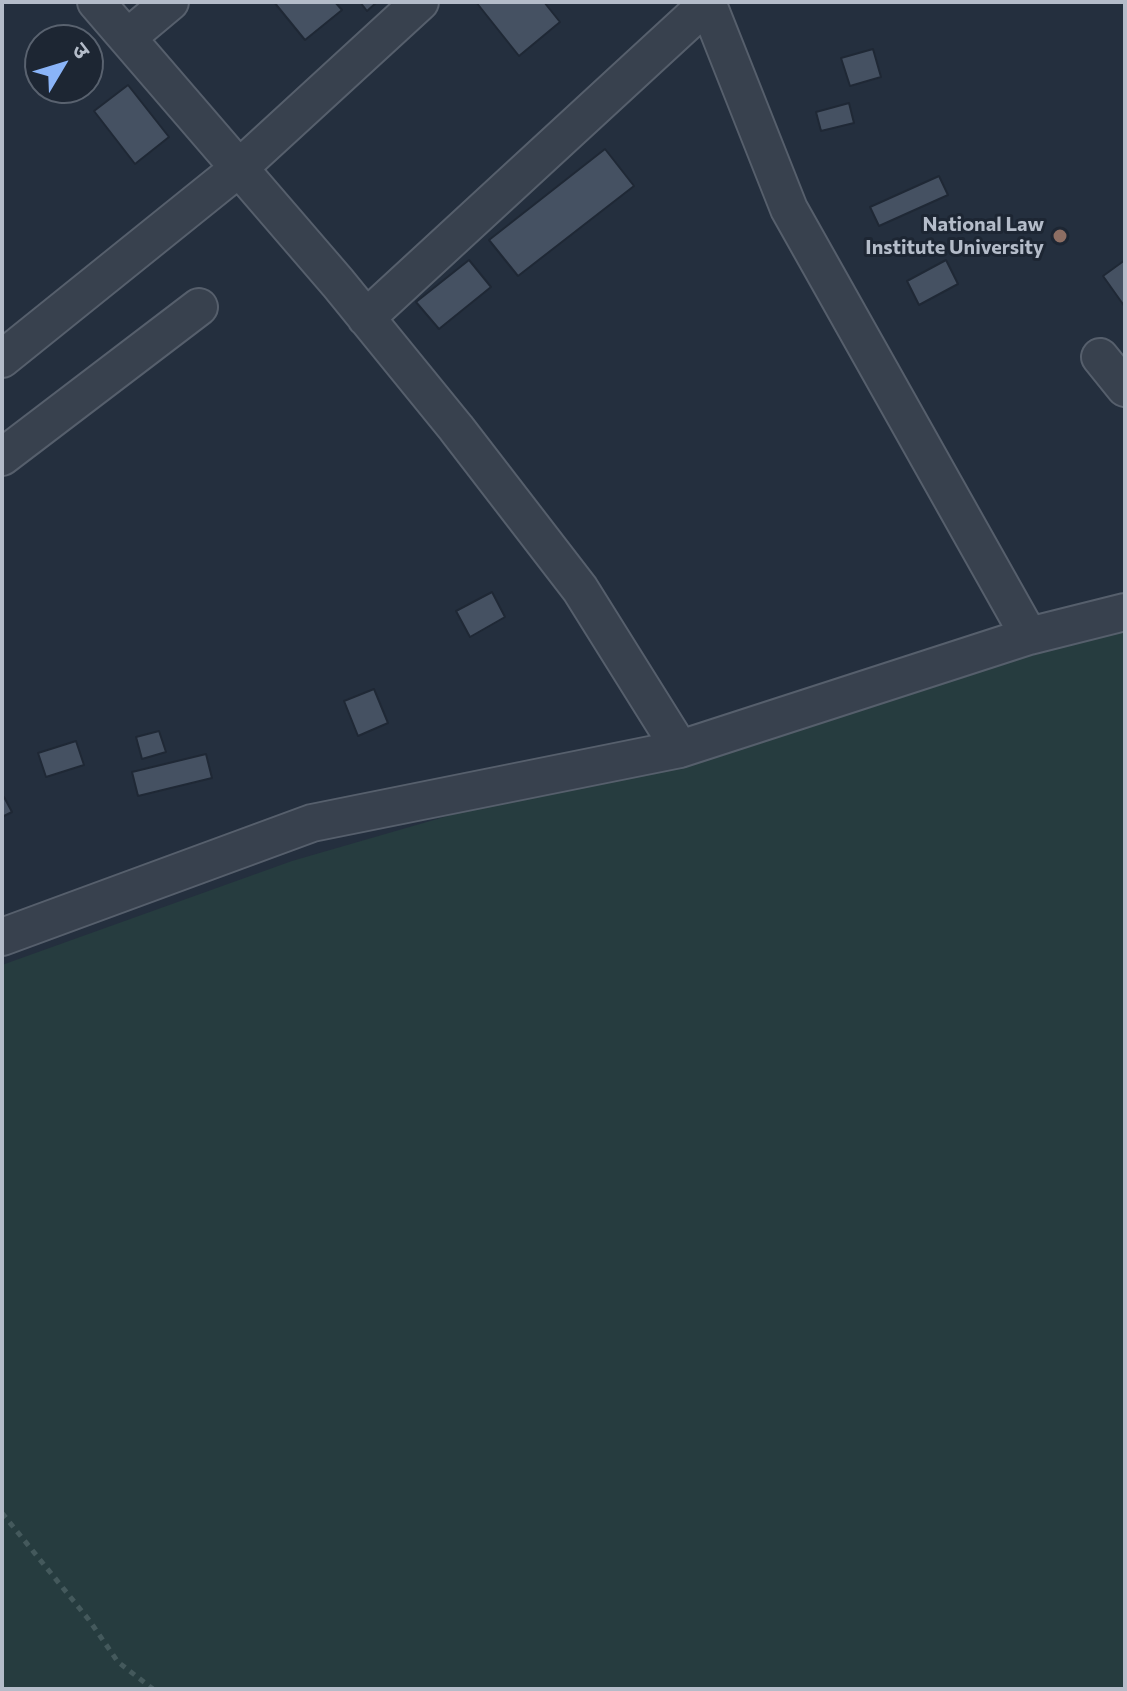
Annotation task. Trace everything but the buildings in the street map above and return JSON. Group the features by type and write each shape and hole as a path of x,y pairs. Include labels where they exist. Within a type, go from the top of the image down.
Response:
{"street":[{"path":"96,2 366,318 580,589 680,749"},
{"path":"127,38 170,2"},
{"path":"2,359 238,169 420,2"},
{"path":"366,318 708,3 789,209 1029,636"},
{"path":"2,457 199,307"},
{"path":"1100,357 1125,388"},
{"path":"2,937 312,823 680,749 1029,636 1125,612"}],"path":[{"path":"2,1513 89,1620 118,1662 153,1689"}],"green space":[{"path":"1125,631 1125,1689 2,1689 2,965 292,861 586,776"}],"place":[{"name":"National Law Institute University","path":"1060,236"}]}
